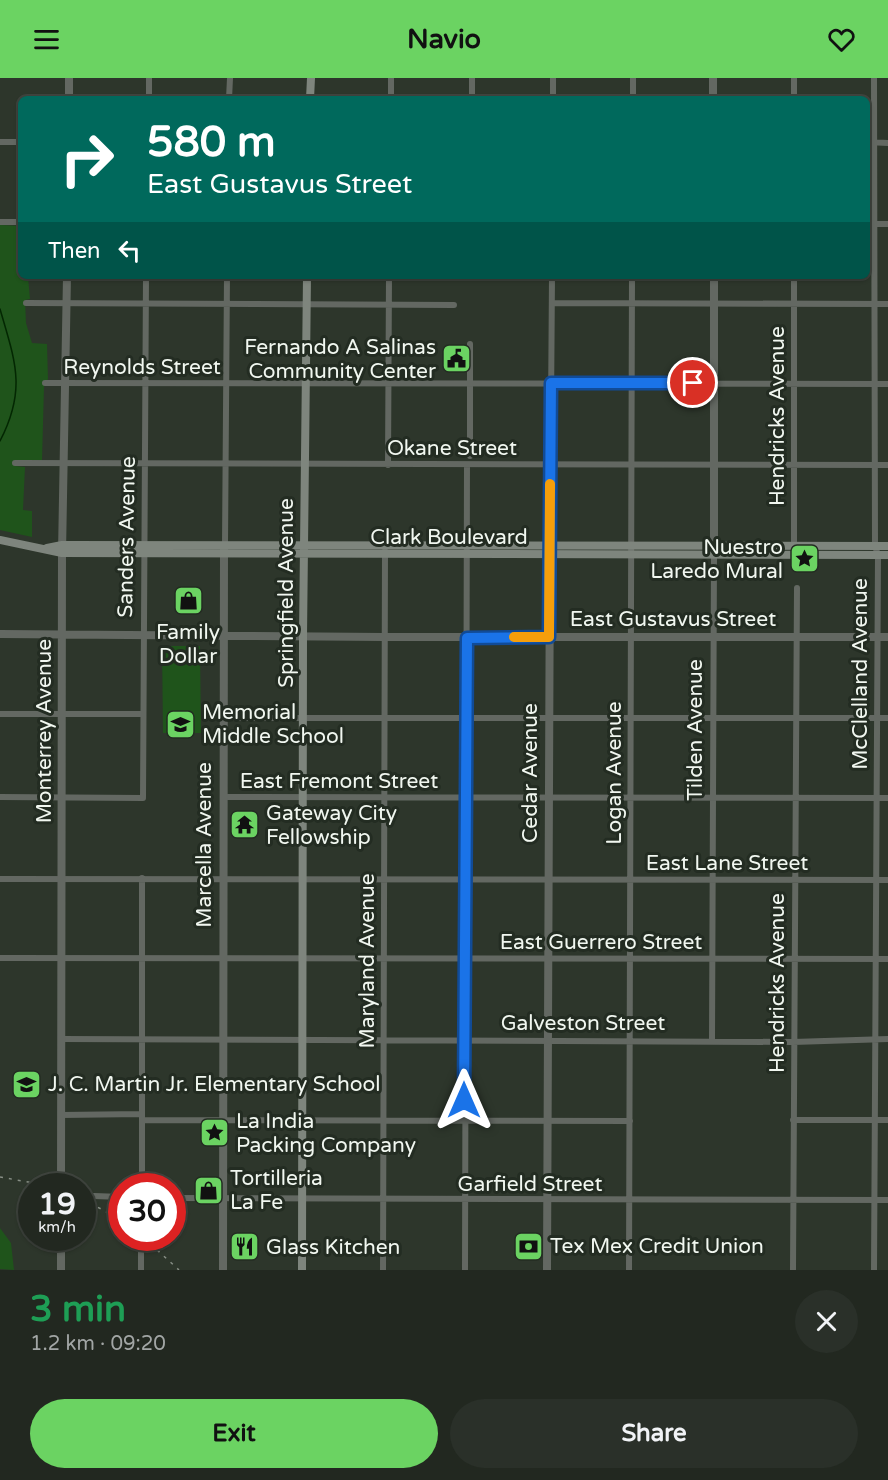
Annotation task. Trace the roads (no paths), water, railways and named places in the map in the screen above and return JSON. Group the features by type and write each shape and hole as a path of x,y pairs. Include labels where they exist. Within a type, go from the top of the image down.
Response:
{"main road":[{"path":"310,96 311,78"},
{"name":"Springfield Avenue","path":"302,1270 303,637 308,279"},
{"name":"Clark Boulevard","path":"0,540 62,549 143,549 225,545 385,545 467,550"},
{"name":"Clark Boulevard","path":"143,549 223,554 385,555 467,550 632,550 714,545 888,555"},
{"name":"Clark Boulevard","path":"632,550 714,555 888,546"}],"street":[{"path":"69,78 69,96"},
{"path":"149,78 149,96"},
{"path":"229,96 230,78"},
{"path":"391,96 392,78"},
{"path":"472,78 472,96"},
{"path":"553,78 553,96"},
{"path":"633,78 633,96"},
{"path":"713,78 714,96"},
{"path":"794,78 794,96"},
{"name":"McClelland Avenue","path":"874,78 871,224 874,304 874,546 878,555 874,1270"},
{"path":"0,142 18,142"},
{"path":"871,142 888,143"},
{"path":"0,222 18,222"},
{"path":"871,224 888,224"},
{"name":"Monterrey Avenue","path":"61,1173 62,549 67,279"},
{"name":"Sanders Avenue","path":"62,798 143,798 146,279"},
{"name":"Marcella Avenue","path":"222,1270 222,636 227,279"},
{"path":"388,465 389,279"},
{"name":"Cedar Avenue","path":"547,1270 552,279"},
{"name":"Logan Avenue","path":"629,1270 632,279"},
{"name":"Tilden Avenue","path":"712,1040 714,279"},
{"name":"Hendricks Avenue","path":"794,279 794,550"},
{"path":"26,303 454,305"},
{"path":"552,303 888,304"},
{"path":"470,344 470,456"},
{"name":"Reynolds Street","path":"45,383 888,384"},
{"name":"Okane Street","path":"15,463 888,465"},
{"path":"465,1270 467,465"},
{"name":"Maryland Avenue","path":"383,1270 385,545"},
{"name":"Hendricks Avenue","path":"793,1270 793,879 797,588"},
{"name":"East Gustavus Street","path":"0,634 467,638 888,637"},
{"path":"0,714 143,714"},
{"path":"223,718 888,718"},
{"name":"East Fremont Street","path":"223,797 888,798"},
{"path":"0,798 62,798"},
{"name":"East Lane Street","path":"0,879 303,877 888,880"},
{"path":"142,878 142,1173"},
{"name":"East Guerrero Street","path":"0,958 888,959"},
{"name":"Galveston Street","path":"62,1039 793,1042 888,1039"},
{"path":"61,1115 222,1120 630,1121"},
{"path":"793,1120 888,1120"},
{"name":"Garfield Street","path":"186,1198 465,1201 888,1200"},
{"path":"61,1251 61,1270"},
{"path":"141,1251 141,1270"}],"waterway":[{"path":"0,309 16,375 14,406 0,441"}],"railway":[{"path":"0,1177 18,1180"},
{"path":"96,1206 108,1213"},
{"path":"158,1251 179,1270"}],"place":[{"name":"Fernando A Salinas Community Center","path":"457,359"},
{"name":"Nuestro Laredo Mural","path":"804,559"},
{"name":"Family Dollar","path":"188,601"},
{"name":"Memorial Middle School","path":"181,724"},
{"name":"Gateway City Fellowship","path":"245,825"},
{"name":"J. C. Martin Jr. Elementary School","path":"27,1084"},
{"name":"La India Packing Company","path":"215,1133"},
{"name":"Tortilleria La Fe","path":"209,1190"},
{"name":"Tex Mex Credit Union","path":"529,1246"},
{"name":"Glass Kitchen","path":"245,1247"}]}
